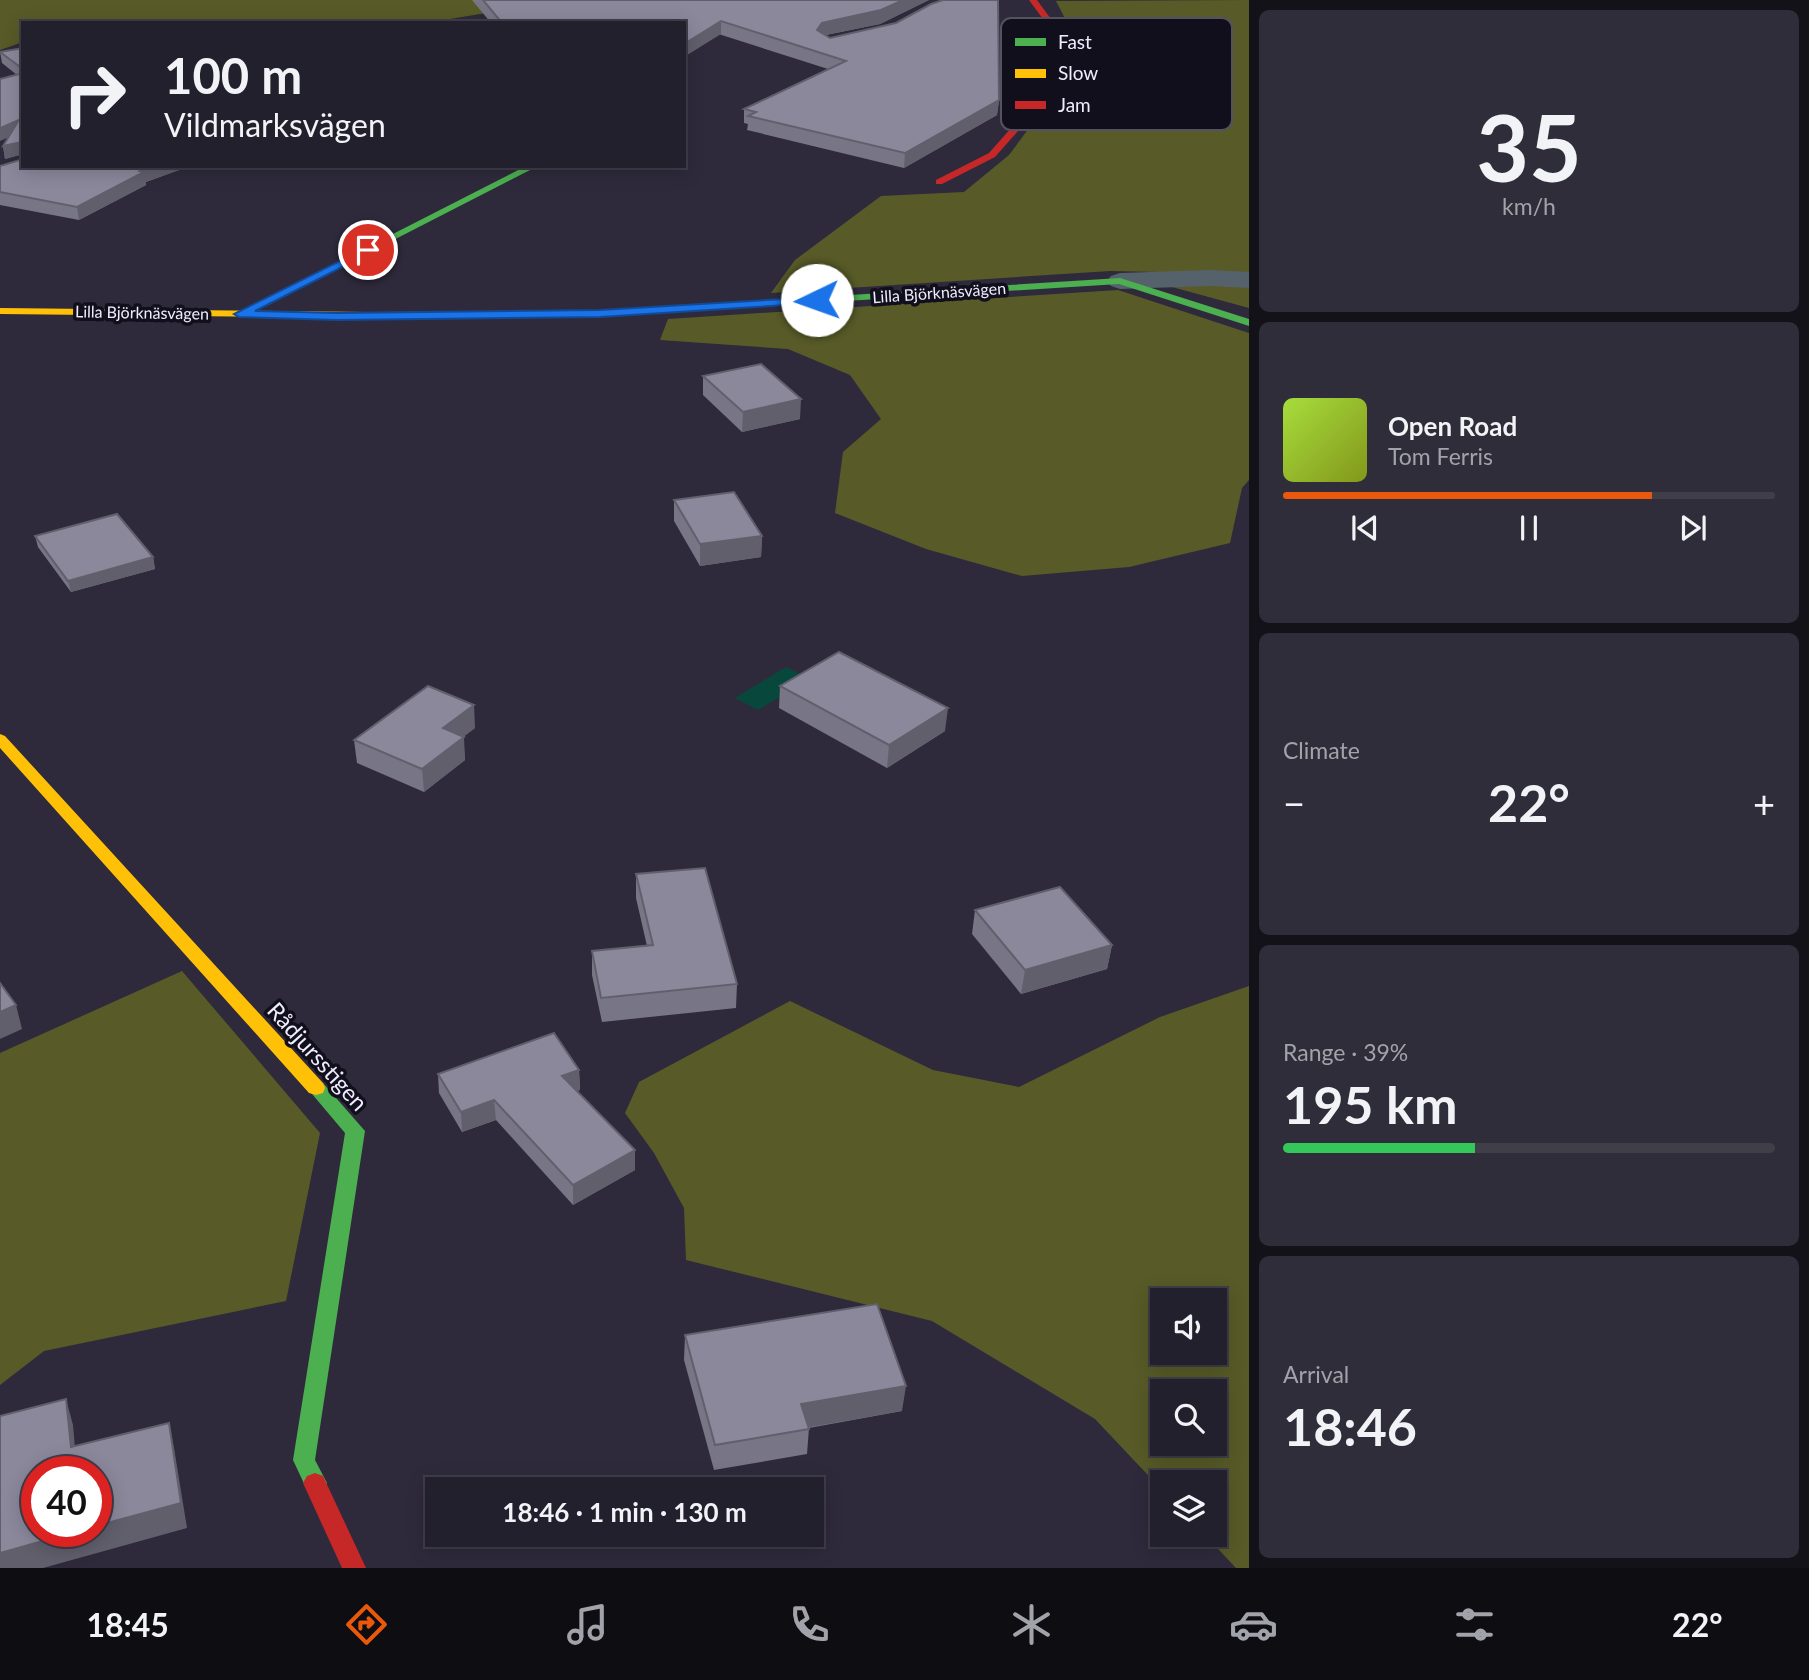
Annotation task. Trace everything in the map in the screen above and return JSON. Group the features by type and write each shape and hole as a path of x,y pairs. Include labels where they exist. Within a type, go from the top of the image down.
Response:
{"street":[{"path":"1033,0 1046,18"},
{"path":"939,181 992,155 1014,130"},
{"path":"239,314 282,295 530,168"},
{"name":"Lilla Björknäsvägen","path":"0,311 339,316 600,313 1120,281 1210,278 1249,280"},
{"path":"1120,281 1249,323"},
{"name":"Rådjursstigen","path":"0,739 355,1131 304,1460 354,1568"}],"shaded area":[{"path":"0,0 715,0 539,4 438,21 21,21 21,43 0,50"},
{"path":"1249,0 1249,274 1110,271 771,293 795,260 881,196 964,192 1009,155 1028,130 1232,130 1232,18 1065,18 1056,1"},
{"path":"1172,287 1249,287 1249,308"},
{"path":"1118,290 1249,333 1249,480 1242,488 1230,543 1129,567 1022,576 926,549 835,513 843,452 881,419 850,375 788,349 660,340 668,319"},
{"path":"786,667 810,679 758,710 735,698"},
{"path":"182,971 320,1133 286,1301 44,1351 0,1385 0,1053"},
{"path":"1249,986 1249,1568 1236,1568 1216,1547 1227,1547 1227,1470 1150,1470 1150,1477 1095,1419 932,1321 686,1260 684,1208 654,1153 625,1113 639,1082 790,1001 933,1070 1019,1087 1160,1017"}],"building":[{"path":"483,0 903,0 881,10 822,23 817,30 830,38 896,23 943,0 998,0 999,100 905,153 748,116 756,112 744,109 846,61 721,21 686,43 686,21 500,21"},
{"path":"21,48 21,68 0,52"},
{"path":"21,74 21,142 3,146 19,120 0,128 0,79"},
{"path":"21,160 21,168 148,168 77,207 0,192 0,166"},
{"path":"761,364 801,399 743,412 703,376"},
{"path":"734,492 762,536 700,544 674,500"},
{"path":"117,514 153,557 68,581 35,536"},
{"path":"839,652 948,708 889,745 780,686"},
{"path":"428,686 474,705 443,728 464,737 422,769 354,740"},
{"path":"705,868 737,984 601,998 592,951 653,945 636,874"},
{"path":"1060,887 1112,945 1025,970 975,910"},
{"path":"0,983 16,1005 0,1012"},
{"path":"554,1033 579,1070 562,1076 635,1150 573,1185 494,1100 461,1112 438,1074"},
{"path":"877,1304 906,1386 801,1404 809,1429 715,1445 685,1335"},
{"path":"66,1399 71,1447 169,1423 181,1503 112,1522 112,1456 21,1456 21,1547 0,1553 0,1416"}],"traffic: fast":[{"path":"249,310 530,168"},
{"path":"736,305 1120,281 1249,323"},
{"path":"315,1483 304,1460 355,1131 316,1088"}],"traffic: slow":[{"path":"0,311 367,315"},
{"path":"0,739 316,1088"}],"traffic: jam":[{"path":"1033,0 1046,18"},
{"path":"939,182 992,155 1014,130"},
{"path":"367,315 600,313 736,305"},
{"path":"315,1483 354,1568"}],"route":[{"path":"368,250 239,314 337,316 600,313 817,300"}]}
